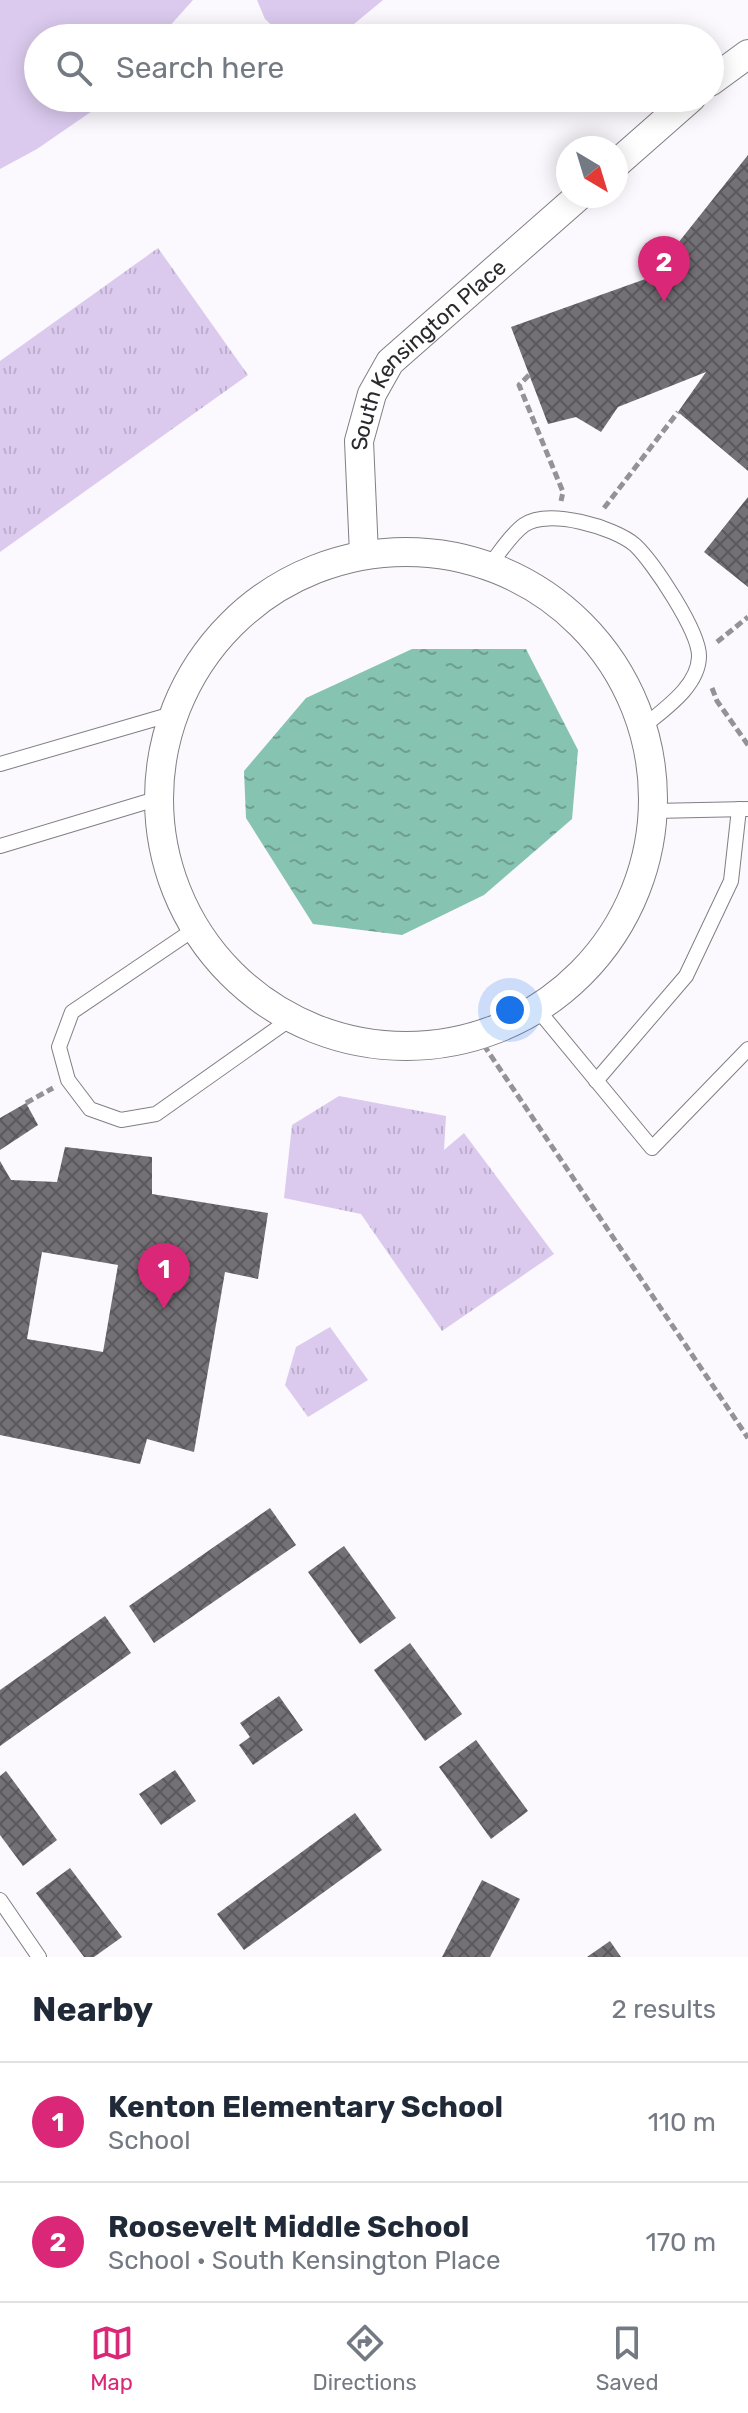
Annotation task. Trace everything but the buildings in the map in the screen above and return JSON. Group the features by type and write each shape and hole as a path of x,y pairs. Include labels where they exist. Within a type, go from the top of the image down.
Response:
{"street":[{"path":"724,72 748,54"},
{"path":"628,153 675,112"},
{"name":"South Kensington Place","path":"364,554 359,441 372,394 390,362 565,208"},
{"path":"443,553 488,567 526,580 593,634 639,707 656,792 644,876 603,952 538,1010 458,1043 371,1047 289,1020 221,967 175,894 156,799 172,714 216,639 283,583 364,554 443,553"}],"lane":[{"path":"488,567 525,524 556,518 591,524 634,544 666,582 687,623 699,656 687,689 643,727"},
{"path":"0,764 172,714"},
{"path":"0,846 156,799"},
{"path":"596,1081 686,976 731,881 744,809 653,811"},
{"path":"196,928 72,1012 59,1047 68,1080 90,1109 121,1120 156,1114 289,1020"},
{"path":"538,1010 652,1148 748,1049"},
{"path":"0,1900 39,1957"}],"path":[{"path":"529,375 519,385 563,492 556,518"},
{"path":"591,524 678,412"},
{"path":"748,617 699,656 717,701 748,745"},
{"path":"477,1035 748,1438"},
{"path":"26,1103 68,1080"}],"green space":[{"path":"0,0 193,0 172,24 24,24 24,112 91,112 37,149 0,169"},
{"path":"257,0 383,0 354,24 271,24"},
{"path":"158,248 248,375 0,552 0,361"},
{"path":"339,1096 446,1116 444,1150 464,1133 554,1254 442,1331 361,1214 284,1198 292,1125"},
{"path":"330,1327 368,1380 308,1417 285,1385 296,1347"}],"water":[{"path":"412,649 526,649 578,750 572,819 484,895 402,935 313,924 246,818 244,771 306,698"}],"place":[{"name":"Roosevelt Middle School","path":"664,302"},
{"name":"Kenton Elementary School","path":"164,1309"}]}
